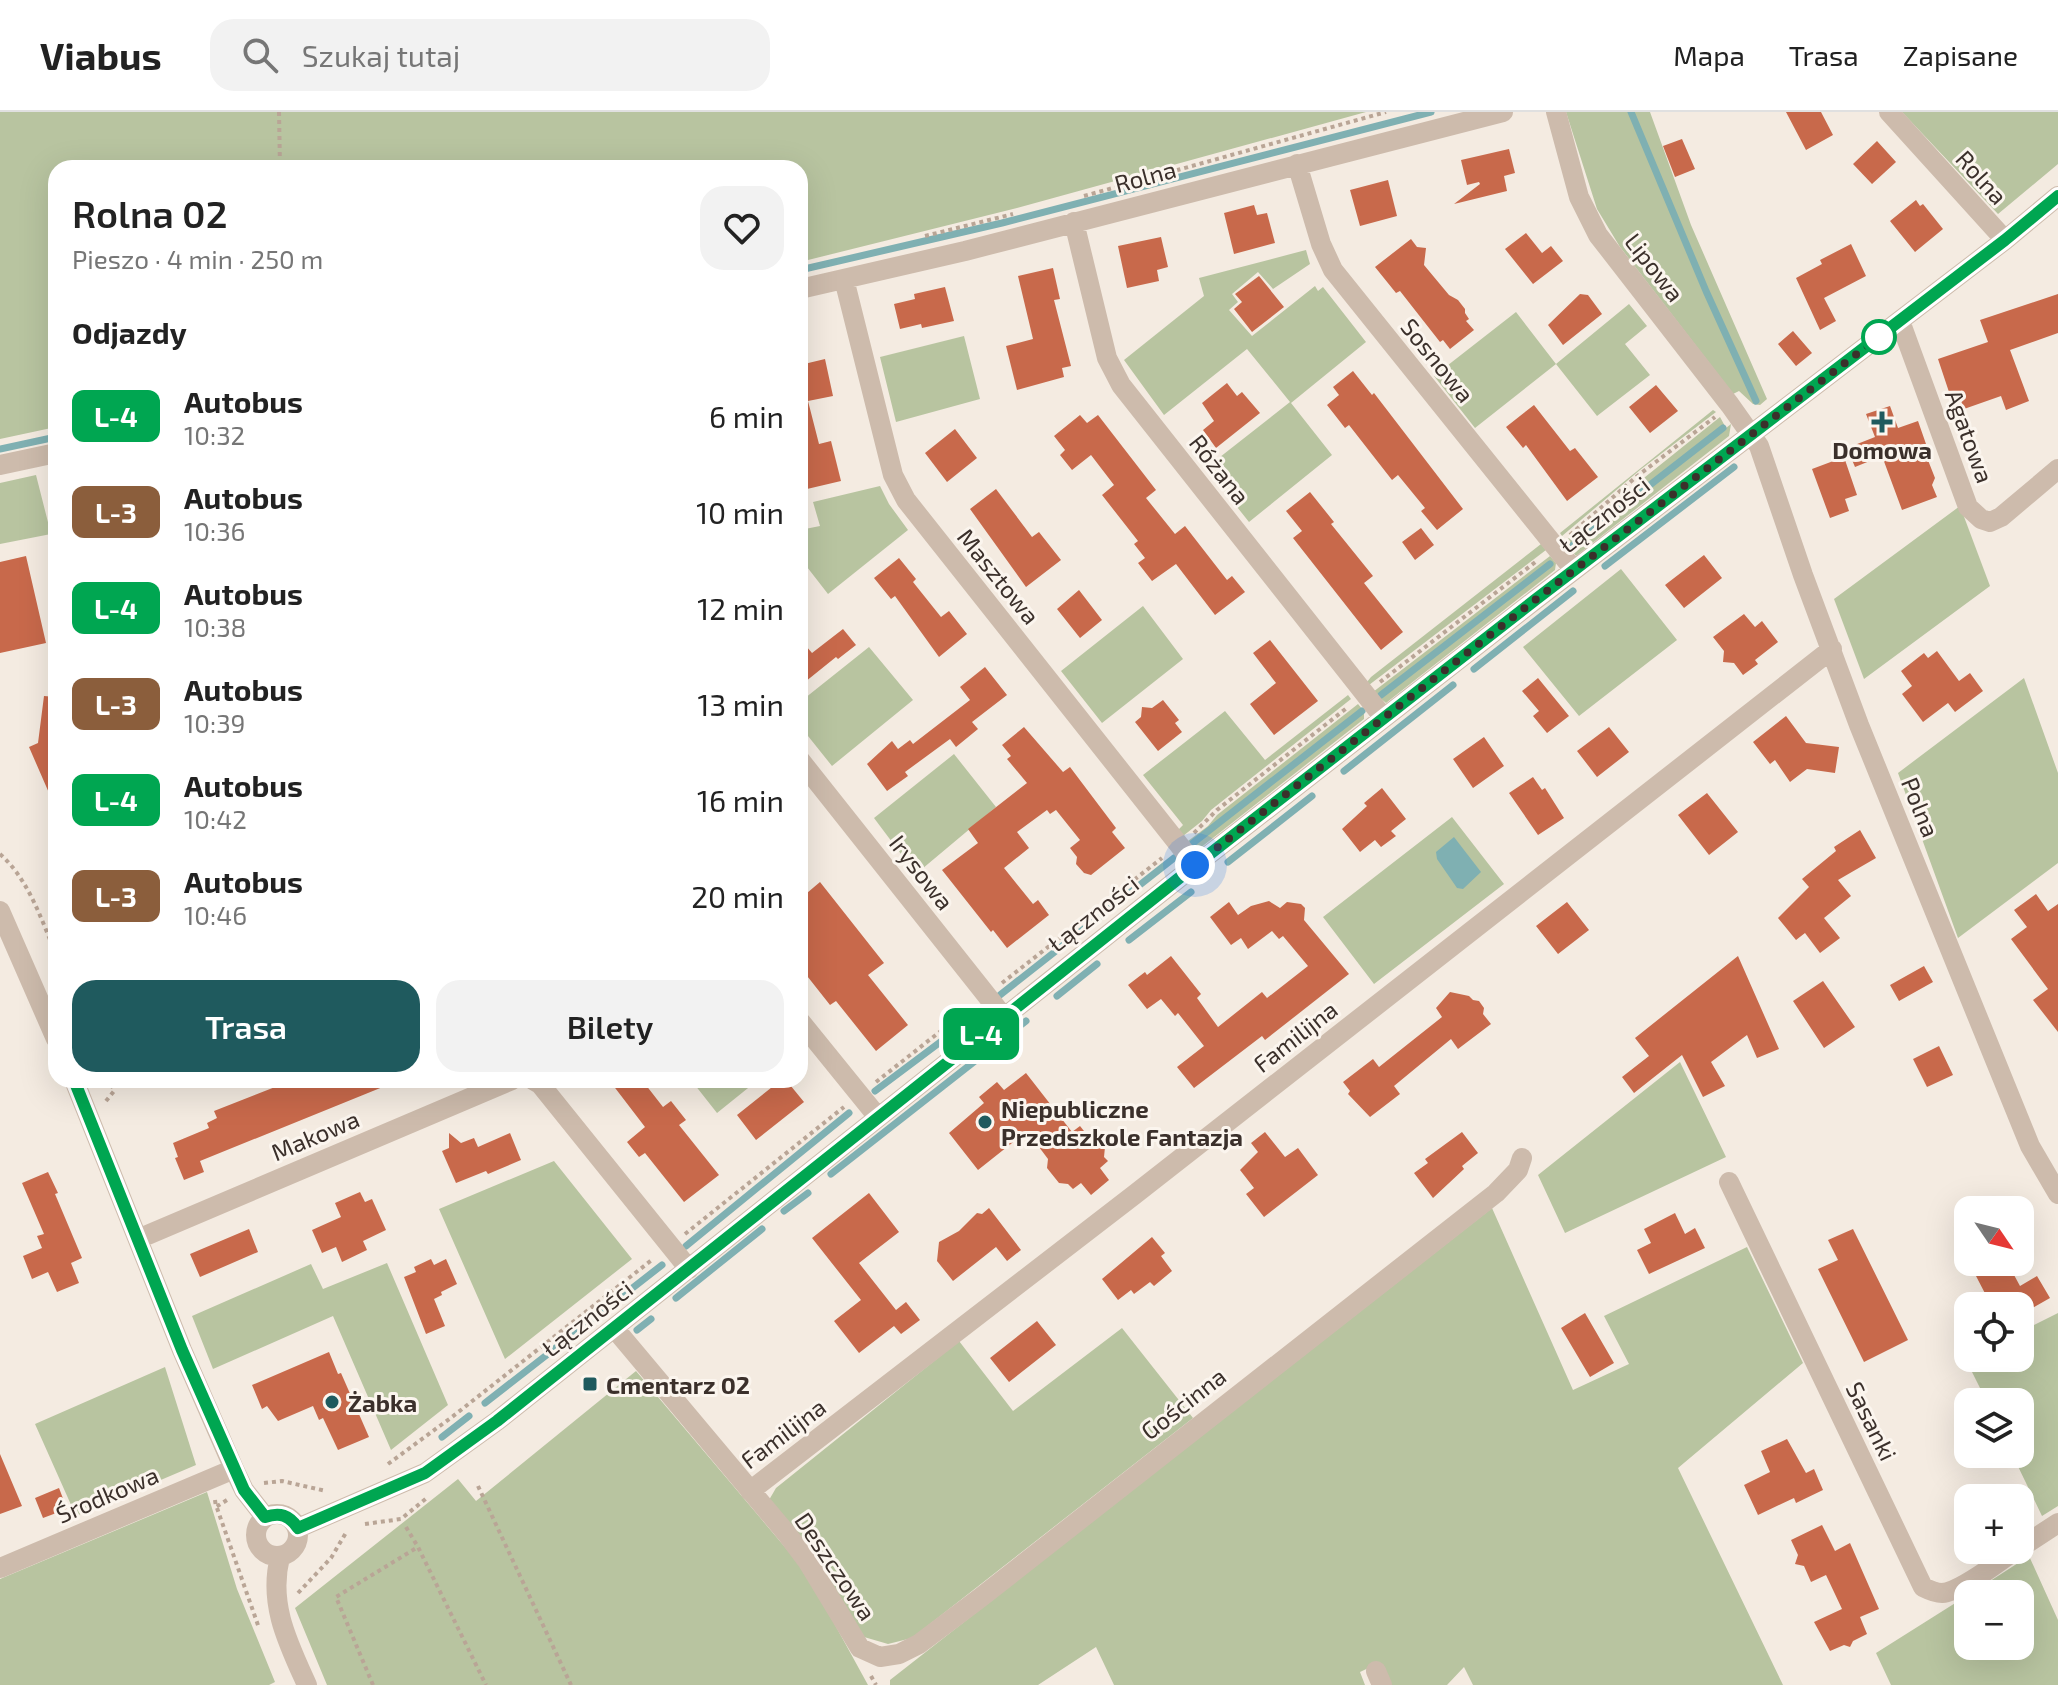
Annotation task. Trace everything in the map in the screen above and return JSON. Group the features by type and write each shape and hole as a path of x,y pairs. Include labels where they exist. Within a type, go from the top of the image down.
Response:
{"street":[{"name":"Rolna","path":"808,287 1503,112"},
{"name":"Lipowa","path":"1556,112 1579,197 1598,235 1751,434"},
{"name":"Rolna","path":"1889,112 2005,240"},
{"name":"Sosnowa","path":"1297,164 1321,244 1333,270 1574,570"},
{"name":"Łączności","path":"298,1528 425,1473 615,1329 877,1116 1195,865 2058,196"},
{"name":"Różana","path":"1074,222 1107,358 1121,385 1384,718"},
{"name":"Masztowa","path":"844,279 893,475 906,500 1195,865"},
{"name":"Agatowa","path":"1900,321 1968,507 1974,514 1990,522 2001,517 2058,469"},
{"name":"Polna","path":"1751,434 1759,446 1859,725 2030,1146 2058,1194"},
{"path":"0,465 48,455"},
{"name":"Familijna","path":"750,1491 1832,649"},
{"name":"Irysowa","path":"808,770 1003,1016"},
{"path":"0,911 48,1021"},
{"path":"808,1031 877,1116"},
{"path":"77,1088 234,1469 244,1490 265,1517"},
{"name":"Makowa","path":"138,1239 493,1088"},
{"path":"543,1088 689,1269"},
{"name":"Gościnna","path":"860,1648 880,1657 899,1654 919,1644 1496,1193 1518,1170 1522,1158"},
{"name":"Sasanki","path":"1729,1182 1923,1587 1946,1593 1995,1564"},
{"name":"Deszczowa","path":"615,1329 808,1562 860,1648"},
{"name":"Środkowa","path":"0,1568 234,1469"},
{"path":"274,1514 284,1515 298,1528 296,1547 280,1557 269,1555 260,1548 256,1537 258,1526 265,1517 274,1514"},
{"name":"Sasanki","path":"2034,1539 2058,1523"},
{"path":"280,1557 276,1574 277,1607 284,1633 307,1685"}],"path":[{"path":"279,112 280,160"},
{"path":"1078,197 1386,112"},
{"path":"913,239 1019,212"},
{"path":"386,1465 452,1417 1202,827 1217,810 1556,547 1636,477 1721,413"},
{"path":"0,854 16,870 28,889 48,935"},
{"path":"258,1483 282,1481 338,1494"},
{"path":"478,1486 571,1685"},
{"path":"216,1507 260,1630"},
{"path":"277,1607 293,1598 331,1558 350,1525"},
{"path":"406,1527 486,1685"},
{"path":"373,1685 336,1597 418,1547"}],"green space":[{"path":"0,112 1366,112 1017,208 808,260 808,160 48,160 48,429 0,439"},
{"path":"1566,112 1650,112 1691,225 1767,399 1760,405 1753,404 1739,391 1733,394 1620,247 1597,209"},
{"path":"1902,112 2058,112 2058,164 1998,214"},
{"path":"1306,250 1310,264 1273,289 1258,272 1232,294 1238,302 1229,310 1252,336 1315,286 1318,291 1323,287 1366,342 1291,403 1332,455 1249,522 1206,468 1290,402 1247,349 1164,415 1124,360 1204,296 1199,278"},
{"path":"1629,304 1647,326 1625,344 1650,375 1597,416 1556,364"},
{"path":"1516,312 1556,364 1475,428 1434,376"},
{"path":"964,336 980,399 896,422 880,357"},
{"path":"1713,410 1716,412 1640,470 1562,536 1560,533"},
{"path":"1720,417 1726,428 1731,424 1729,436 1576,556 1564,542"},
{"path":"36,475 48,522 48,535 0,544 0,483"},
{"path":"880,486 908,530 828,594 808,568 808,528 820,526 813,502"},
{"path":"1960,506 1990,586 1864,679 1834,599"},
{"path":"1541,544 1546,550 1369,685 1367,682 1371,677"},
{"path":"1550,556 1556,563 1555,570 1386,703 1373,692"},
{"path":"1621,569 1677,640 1579,716 1523,647"},
{"path":"1143,606 1183,659 1102,723 1061,671"},
{"path":"869,647 913,700 832,766 808,736 808,696"},
{"path":"2024,678 2058,773 2058,863 1958,938 1898,773"},
{"path":"1348,695 1351,699 1211,810 1183,836 1178,830 1183,825 1143,775 1225,711 1265,760"},
{"path":"1358,704 1364,711 1364,719 1199,849 1192,847 1188,841 1217,815"},
{"path":"954,754 996,807 916,874 874,818"},
{"path":"1452,817 1504,884 1374,984 1323,917"},
{"path":"1680,1062 1726,1157 1565,1233 1538,1175"},
{"path":"697,1088 748,1088 717,1113"},
{"path":"554,1161 632,1259 505,1359 439,1209"},
{"path":"1492,1208 1573,1390 1629,1364 1604,1316 1747,1247 1803,1363 1678,1468 1783,1685 1473,1685 1464,1667 1447,1685 1389,1685 1379,1663 1360,1672 1365,1685 1114,1685 1096,1647 1038,1685 890,1685 890,1680"},
{"path":"387,1263 448,1405 391,1450 333,1316 213,1369 192,1316 311,1264 323,1289"},
{"path":"2058,1313 2058,1506 2042,1516 2034,1499 2034,1484 2027,1484 2019,1468 2034,1468 2034,1388 1980,1388 1972,1372 2034,1372 2034,1325"},
{"path":"1122,1328 1193,1418 912,1638 888,1644 864,1637 769,1500 776,1488 959,1341 1013,1411"},
{"path":"165,1367 196,1465 76,1516 35,1424"},
{"path":"636,1371 806,1572 868,1685 327,1685 295,1608 458,1479 476,1501"},
{"path":"207,1492 237,1589 275,1682 269,1685 0,1685 0,1579"},
{"path":"2017,1564 2033,1564 2058,1620 2058,1685 1891,1685 1876,1653 1954,1604 1954,1660 2034,1660 2034,1580 1992,1580"}],"water":[{"path":"1454,837 1481,872 1463,889 1457,888 1437,859 1436,852"}],"building":[{"path":"1786,112 1821,112 1833,135 1806,150"},
{"path":"1682,139 1695,169 1675,177 1663,146"},
{"path":"1877,141 1896,162 1872,184 1853,164"},
{"path":"1509,149 1515,173 1504,176 1507,191 1454,204 1480,184 1467,185 1461,160"},
{"path":"1388,180 1397,216 1360,226 1350,190"},
{"path":"1916,200 1943,229 1915,252 1890,221"},
{"path":"1254,205 1257,215 1267,213 1275,243 1234,254 1224,213"},
{"path":"1526,233 1542,253 1551,246 1563,261 1533,284 1505,249"},
{"path":"1161,237 1168,267 1157,270 1159,281 1127,288 1118,246"},
{"path":"1411,239 1417,247 1426,248 1424,265 1465,309 1469,319 1466,321 1474,330 1450,349 1443,340 1440,342 1400,291 1396,293 1375,267"},
{"path":"1851,244 1866,276 1824,298 1836,321 1820,330 1796,278 1822,264 1820,260"},
{"path":"1053,268 1060,299 1054,300 1071,366 1062,368 1064,377 1017,390 1006,346 1033,339 1018,276"},
{"path":"1259,276 1284,307 1252,332 1234,309 1242,302 1235,294"},
{"path":"945,287 954,321 900,329 894,304 915,299 914,294"},
{"path":"1580,294 1588,295 1602,314 1563,345 1548,325"},
{"path":"2058,294 2058,333 2010,350 2029,401 2006,410 2001,396 1964,409 1960,398 1952,401 1938,359 1988,342 1980,320"},
{"path":"1793,331 1812,353 1796,366 1778,344"},
{"path":"825,359 833,396 808,401 808,363"},
{"path":"1353,371 1372,395 1374,393 1463,509 1437,530 1421,511 1425,508 1398,475 1392,480 1349,425 1345,428 1327,405 1339,395 1333,387"},
{"path":"1227,383 1237,396 1242,392 1260,413 1216,448 1203,430 1214,421 1202,403"},
{"path":"1656,385 1678,411 1650,433 1629,407"},
{"path":"808,401 819,444 831,441 841,481 808,489"},
{"path":"1534,405 1570,451 1575,448 1598,477 1567,501 1526,445 1523,448 1506,427"},
{"path":"1890,406 1898,428 1918,421 1926,444 1922,445 1935,478 1932,485 1937,497 1902,510 1882,456 1855,467 1847,448 1875,437 1866,414"},
{"path":"1080,415 1087,423 1098,415 1156,490 1146,498 1175,534 1185,526 1227,580 1232,576 1245,592 1215,615 1176,564 1152,581 1138,563 1145,558 1134,544 1138,541 1102,495 1114,485 1091,455 1072,470 1060,455 1065,450 1054,436"},
{"path":"955,429 977,458 947,482 925,453"},
{"path":"1844,457 1857,495 1845,499 1849,511 1830,518 1812,469"},
{"path":"996,489 1032,537 1039,532 1061,560 1026,587 970,509"},
{"path":"1310,492 1373,576 1364,583 1403,632 1381,650 1293,538 1302,531 1286,511"},
{"path":"1421,528 1434,545 1415,560 1402,542"},
{"path":"1704,555 1722,578 1684,608 1665,585"},
{"path":"26,556 46,643 0,653 0,562"},
{"path":"899,558 916,579 913,582 941,617 949,611 967,634 939,657 895,596 891,599 874,578"},
{"path":"1079,590 1102,620 1080,638 1057,609"},
{"path":"1744,614 1755,627 1762,621 1778,642 1755,660 1758,664 1743,675 1734,663 1723,662 1724,651 1713,637"},
{"path":"843,629 856,645 808,680 808,648 812,653"},
{"path":"1270,640 1318,701 1274,735 1250,704 1276,683 1253,653"},
{"path":"1937,651 1959,681 1970,673 1983,691 1955,712 1948,703 1923,722 1902,694 1912,686 1901,671 1924,653 1928,658"},
{"path":"985,667 1007,695 972,722 978,729 956,747 950,739 905,772 908,776 887,791 867,764 892,741 898,749 910,740 913,744 970,700 960,687"},
{"path":"1538,678 1569,716 1547,733 1533,716 1539,711 1522,691"},
{"path":"44,696 48,696 48,791 29,747 38,743"},
{"path":"1163,700 1179,720 1175,723 1182,732 1158,751 1135,722 1141,717 1142,707 1152,708"},
{"path":"1786,716 1806,743 1839,747 1835,773 1807,769 1790,782 1775,760 1770,764 1753,742"},
{"path":"1024,727 1063,772 1070,767 1116,828 1112,832 1125,848 1091,875 1084,873 1076,864 1077,857 1070,848 1080,840 1056,810 1050,814 1047,810 1017,832 1029,848 1004,868 1033,904 1038,900 1049,915 1007,948 942,870 978,843 968,829 1027,783 1007,759 1011,756 1002,745"},
{"path":"1609,727 1629,752 1597,777 1577,751"},
{"path":"1484,737 1504,766 1473,788 1453,759"},
{"path":"1533,777 1542,790 1545,788 1564,818 1538,835 1509,793"},
{"path":"1382,788 1406,819 1391,831 1396,836 1381,847 1375,840 1360,852 1342,829 1367,806 1364,803"},
{"path":"1707,793 1738,832 1709,855 1678,815"},
{"path":"1860,830 1876,858 1838,880 1851,896 1824,918 1840,938 1820,953 1805,933 1796,940 1778,918 1809,887 1802,879 1836,851 1834,847"},
{"path":"820,882 884,963 868,975 908,1025 876,1051 836,1001 830,1005 808,977 808,892"},
{"path":"2036,894 2048,911 2058,904 2058,1032 2033,1000 2048,989 2011,939 2027,927 2014,910"},
{"path":"1269,901 1280,908 1287,902 1301,904 1305,908 1304,920 1349,974 1265,1040 1262,1036 1194,1088 1177,1067 1204,1046 1178,1013 1175,1016 1161,999 1147,1009 1128,985 1171,956 1201,994 1197,998 1218,1027 1262,992 1267,998 1308,966 1283,936 1279,939 1272,931 1248,949 1241,938 1231,945 1210,917 1229,902 1238,915 1251,906"},
{"path":"1567,902 1589,930 1558,954 1536,926"},
{"path":"1738,956 1779,1049 1757,1058 1747,1035 1711,1062 1725,1086 1703,1097 1682,1055 1634,1093 1622,1077 1649,1056 1635,1038"},
{"path":"1924,966 1933,982 1899,1001 1890,985"},
{"path":"1823,981 1855,1027 1824,1048 1793,1001"},
{"path":"1450,992 1479,1001 1484,1008 1483,1014 1491,1024 1458,1049 1451,1039 1394,1086 1400,1094 1370,1117 1348,1094 1350,1091 1343,1082 1373,1059 1379,1067 1442,1017 1436,1008"},
{"path":"1939,1046 1953,1075 1927,1087 1913,1059"},
{"path":"1026,1073 1072,1132 1080,1126 1084,1131 1093,1132 1105,1147 1104,1157 1108,1161 1100,1168 1109,1180 1091,1195 1081,1183 1073,1189 1068,1184 1059,1183 1047,1168 1048,1159 1027,1131 978,1170 949,1133 984,1103 979,1097 997,1082 1004,1090"},
{"path":"273,1088 380,1088 200,1161 204,1172 184,1180 173,1143 209,1128 207,1123 217,1118 214,1111"},
{"path":"615,1088 648,1088 663,1107 671,1101 686,1120 679,1125 719,1175 684,1202 645,1153 639,1157 627,1142 645,1127"},
{"path":"771,1088 793,1088 804,1102 756,1140 737,1115"},
{"path":"1265,1132 1285,1157 1298,1148 1318,1175 1264,1217 1246,1194 1254,1188 1240,1170 1258,1152 1251,1143"},
{"path":"1462,1132 1478,1153 1433,1198 1414,1173 1428,1163 1425,1159"},
{"path":"449,1133 461,1143 474,1138 478,1147 510,1133 521,1160 456,1183 442,1151 449,1148"},
{"path":"48,1172 82,1258 71,1263 79,1283 57,1292 48,1272 32,1279 23,1256 42,1248 37,1236 44,1234 22,1183"},
{"path":"360,1192 365,1202 372,1199 386,1230 363,1241 367,1250 342,1262 336,1247 322,1253 312,1230 341,1217 335,1203"},
{"path":"869,1193 899,1232 859,1263 896,1310 906,1302 920,1320 901,1334 894,1326 859,1353 834,1321 861,1300 812,1238"},
{"path":"989,1208 1021,1250 1007,1261 996,1247 953,1281 937,1261 939,1242 959,1231 977,1213 982,1214"},
{"path":"1675,1213 1685,1234 1695,1228 1705,1248 1649,1274 1637,1250 1651,1243 1644,1229"},
{"path":"249,1229 258,1252 200,1277 190,1254"},
{"path":"1853,1229 1908,1340 1864,1362 1818,1269 1838,1260 1828,1240"},
{"path":"1152,1237 1165,1253 1161,1256 1172,1271 1154,1286 1150,1282 1134,1294 1131,1290 1118,1300 1102,1279"},
{"path":"431,1259 434,1265 446,1259 457,1284 434,1299 445,1326 426,1334 404,1277 416,1272 414,1267"},
{"path":"1976,1276 2015,1276 2020,1286 2037,1276 2050,1298 2034,1307 2034,1292 1984,1292"},
{"path":"1585,1313 1614,1363 1590,1377 1561,1328"},
{"path":"1037,1321 1056,1345 1009,1382 990,1358"},
{"path":"329,1352 369,1437 338,1450 323,1418 319,1420 313,1406 278,1421 267,1406 262,1409 252,1385"},
{"path":"1787,1439 1806,1473 1814,1469 1823,1490 1796,1503 1794,1498 1758,1515 1744,1485 1770,1472 1761,1451"},
{"path":"0,1454 22,1506 0,1514"},
{"path":"59,1488 67,1509 43,1518 35,1498"},
{"path":"1822,1525 1835,1551 1850,1543 1879,1609 1860,1617 1867,1634 1853,1641 1850,1647 1844,1645 1830,1651 1814,1622 1842,1609 1826,1575 1811,1582 1804,1566 1795,1564 1798,1555 1791,1540"}],"waterway":[{"path":"808,268 1002,223 1431,112"},
{"path":"1631,112 1756,401"},
{"path":"1573,545 1723,428"},
{"path":"0,449 48,439"},
{"path":"1605,566 1734,467"},
{"path":"1381,695 1550,564"},
{"path":"1474,669 1573,591"},
{"path":"1344,771 1453,685"},
{"path":"1193,843 1362,711"},
{"path":"1228,862 1312,796"},
{"path":"1000,995 1174,858"},
{"path":"1129,940 1191,892"},
{"path":"1057,996 1097,964"},
{"path":"875,1091 979,1013"},
{"path":"831,1174 1026,1021"},
{"path":"686,1246 849,1113"},
{"path":"784,1211 808,1193"},
{"path":"676,1298 762,1229"},
{"path":"485,1403 662,1265"},
{"path":"637,1330 651,1319"},
{"path":"442,1437 469,1416"}],"bus line":[{"name":"L-4","path":"77,1088 182,1350 244,1490 265,1517 284,1515 298,1528 396,1487 425,1473 497,1421 1188,871 2058,196"}],"place":[{"name":"Domowa","path":"1882,422"},
{"name":"Niepubliczne Przedszkole Fantazja","path":"985,1122"},
{"name":"Cmentarz 02","path":"590,1384"},
{"name":"Żabka","path":"332,1402"}],"route":[{"path":"1195,865 1883,334 1879,337"}]}
